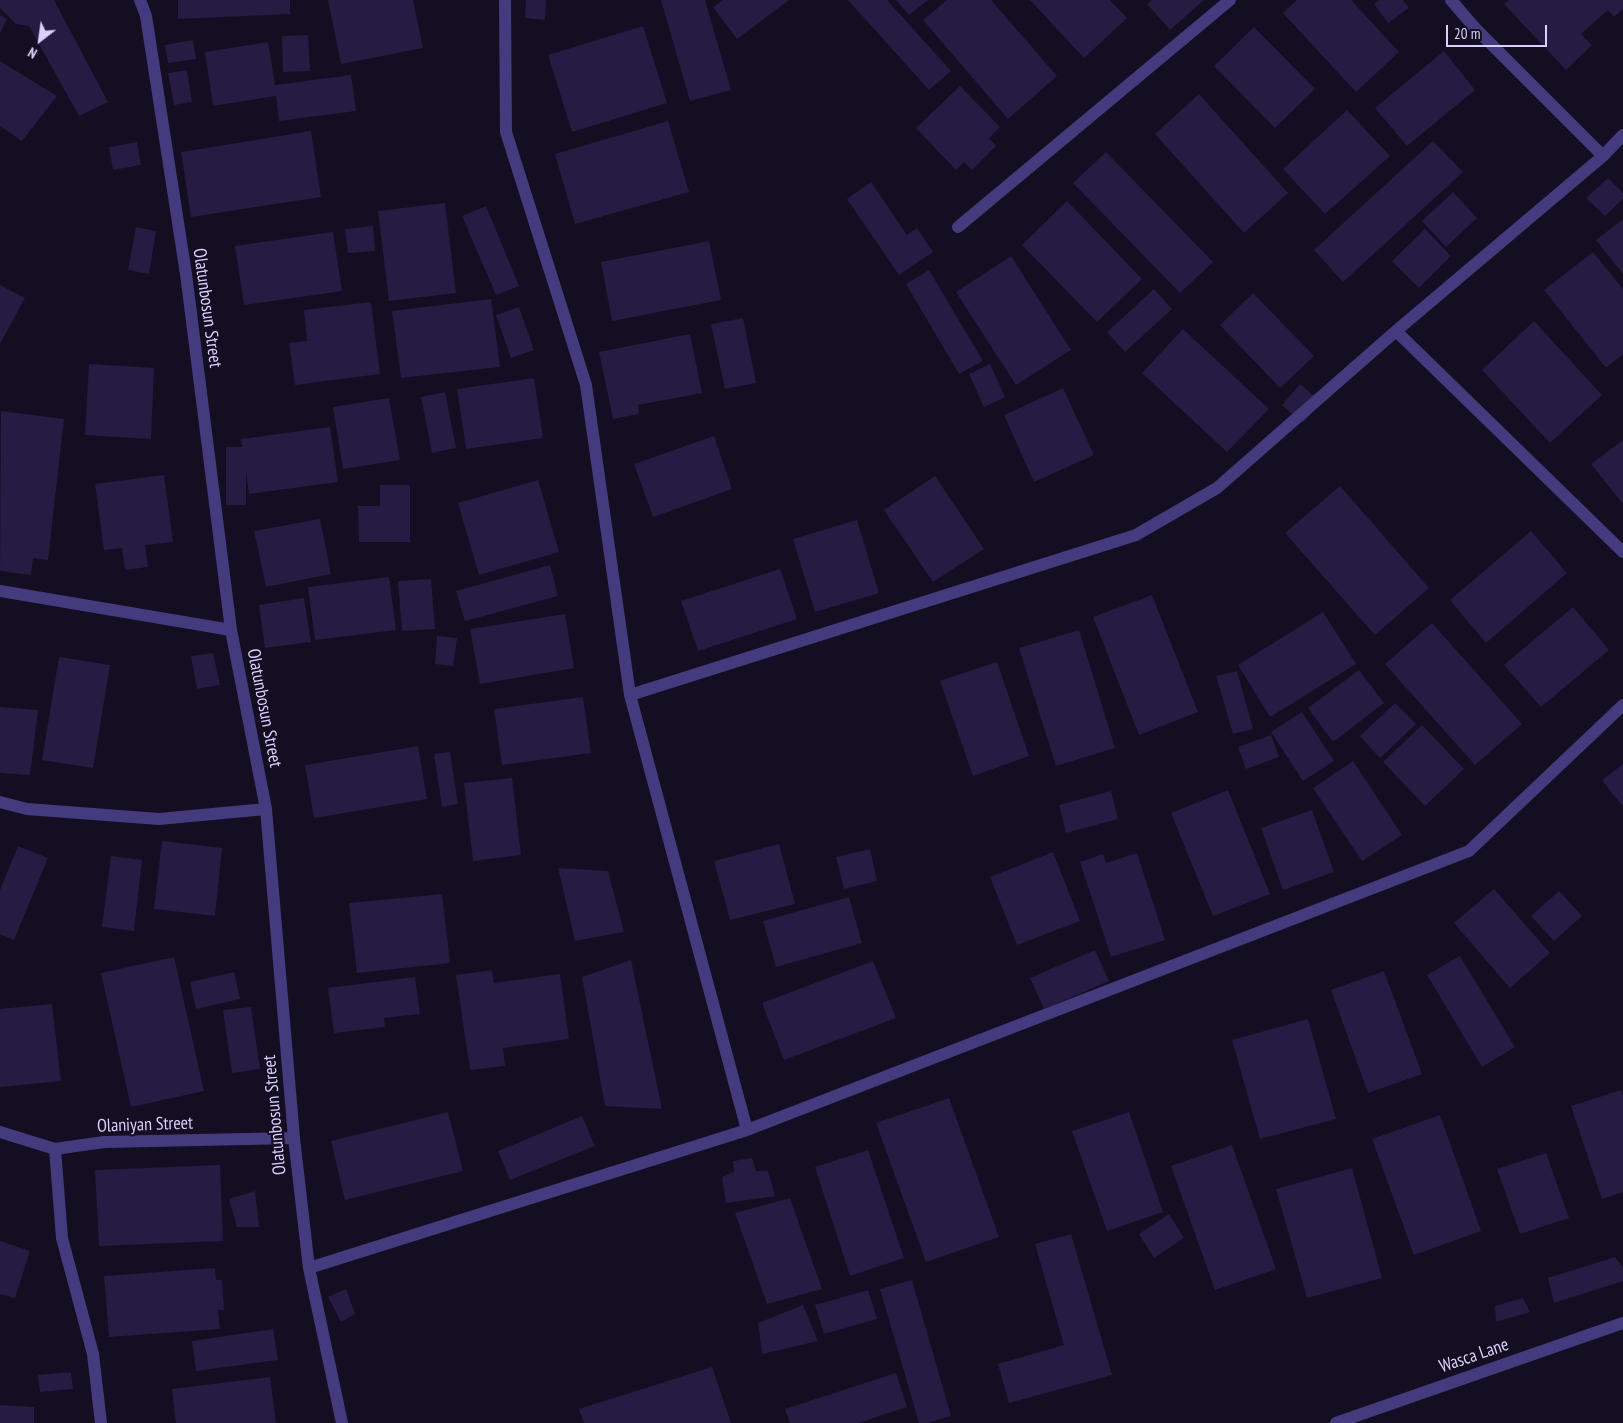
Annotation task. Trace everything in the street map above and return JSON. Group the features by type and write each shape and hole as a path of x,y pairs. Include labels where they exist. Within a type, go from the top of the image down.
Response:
{"street":[{"name":"Olatunbosun Street","path":"140,0 146,16 186,274 232,630 266,809 294,1138 309,1268 342,1423"},
{"path":"505,0 506,132 586,385 630,695 747,1130"},
{"path":"958,228 1230,0"},
{"path":"1451,0 1475,28 1603,156"},
{"path":"630,695 1136,535 1217,488 1396,331 1603,156 1623,135"},
{"path":"1396,331 1623,552"},
{"path":"0,591 232,630"},
{"path":"309,1268 747,1130 1469,851 1623,705"},
{"path":"0,802 27,809 159,819 266,809"},
{"name":"Olaniyan Street","path":"0,1132 55,1149 104,1142 294,1138"},
{"path":"55,1149 62,1238 93,1354 101,1423"},
{"name":"Wasca Lane","path":"1336,1423 1623,1323"}],"building":[{"path":"0,0 54,0 108,102 79,116 29,26 16,24 0,8"},
{"path":"178,0 290,0 290,14 178,19"},
{"path":"328,0 413,0 423,48 341,64"},
{"path":"526,0 546,0 545,20 525,18"},
{"path":"661,0 705,0 731,90 690,101"},
{"path":"723,0 789,0 737,39 713,7"},
{"path":"848,0 887,0 951,71 929,90"},
{"path":"896,0 928,0 909,15"},
{"path":"947,0 991,0 1057,76 1008,119 923,20"},
{"path":"1030,0 1110,0 1127,18 1084,58"},
{"path":"1152,0 1204,0 1170,30 1147,4"},
{"path":"1297,0 1351,0 1399,52 1356,92 1283,13"},
{"path":"1380,0 1403,0 1409,8 1388,23 1374,4"},
{"path":"1509,0 1623,0 1623,9 1614,17 1608,10 1581,34 1592,45 1566,70 1504,4"},
{"path":"0,15 7,19 0,33"},
{"path":"643,26 667,103 572,132 548,55"},
{"path":"1254,27 1315,89 1275,128 1214,66"},
{"path":"308,35 310,71 283,72 282,36"},
{"path":"193,40 196,59 168,63 165,45"},
{"path":"268,42 275,85 351,75 356,111 279,121 276,96 213,106 205,52"},
{"path":"1444,51 1475,90 1407,146 1375,108"},
{"path":"0,61 57,96 22,141 0,126"},
{"path":"187,70 192,102 174,105 168,73"},
{"path":"960,86 1000,127 989,138 996,146 972,170 964,162 956,170 916,128"},
{"path":"1199,94 1288,193 1244,233 1155,134"},
{"path":"1347,110 1390,156 1325,214 1283,169"},
{"path":"668,121 689,192 575,224 555,154"},
{"path":"311,131 321,197 191,217 181,152"},
{"path":"1433,141 1463,172 1343,282 1314,250"},
{"path":"137,142 141,165 113,170 109,147"},
{"path":"1106,152 1213,262 1180,293 1073,183"},
{"path":"1608,178 1623,193 1623,199 1605,216 1586,198"},
{"path":"871,182 907,235 917,228 933,252 899,275 847,199"},
{"path":"1453,192 1477,218 1446,247 1422,221"},
{"path":"1067,201 1142,279 1097,322 1022,245"},
{"path":"445,203 456,293 389,301 378,211"},
{"path":"486,206 519,286 496,295 462,216"},
{"path":"1623,219 1623,274 1596,240"},
{"path":"373,226 375,251 348,253 345,229"},
{"path":"136,227 156,231 149,274 128,270"},
{"path":"1425,229 1451,256 1419,288 1392,261"},
{"path":"333,232 342,291 244,305 235,246"},
{"path":"709,241 721,300 612,321 601,262"},
{"path":"1593,252 1623,289 1623,354 1606,368 1544,290"},
{"path":"1011,256 1071,350 1016,385 956,292"},
{"path":"929,270 983,361 959,374 906,284"},
{"path":"0,285 25,298 0,344"},
{"path":"1154,289 1172,309 1125,352 1107,332"},
{"path":"1253,293 1314,356 1280,388 1220,325"},
{"path":"491,299 500,367 401,378 392,311"},
{"path":"371,302 380,374 295,385 289,343 307,341 304,310"},
{"path":"519,307 534,350 511,358 496,315"},
{"path":"743,318 756,383 725,389 711,324"},
{"path":"1534,321 1602,395 1550,443 1482,370"},
{"path":"1183,329 1269,409 1227,452 1142,373"},
{"path":"690,334 702,393 638,405 639,414 613,419 599,352"},
{"path":"89,364 154,368 151,439 85,435"},
{"path":"990,364 1005,397 984,407 969,374"},
{"path":"534,378 543,438 466,449 457,389"},
{"path":"1300,384 1321,402 1303,423 1282,405"},
{"path":"1063,388 1094,455 1034,482 1004,415"},
{"path":"445,392 456,448 432,453 421,397"},
{"path":"389,398 400,460 343,469 333,407"},
{"path":"1,411 64,419 48,560 33,558 31,575 0,571"},
{"path":"330,427 338,482 249,494 246,471 246,505 226,505 226,447 242,447 241,439"},
{"path":"714,436 732,489 653,517 634,464"},
{"path":"1623,440 1623,504 1591,464"},
{"path":"164,475 173,542 145,545 148,567 125,570 122,548 104,550 95,484"},
{"path":"935,476 984,549 933,582 884,510"},
{"path":"538,480 559,552 479,575 458,503"},
{"path":"380,485 410,485 410,542 359,542 358,506 380,506"},
{"path":"1340,486 1429,588 1375,635 1285,533"},
{"path":"320,519 331,574 266,587 254,531"},
{"path":"857,520 879,593 815,612 793,539"},
{"path":"1531,531 1567,573 1486,643 1450,600"},
{"path":"550,565 558,596 465,621 456,591"},
{"path":"780,569 797,619 698,651 681,601"},
{"path":"389,577 396,630 315,640 308,587"},
{"path":"431,579 435,629 402,631 398,581"},
{"path":"1152,595 1198,712 1139,735 1093,617"},
{"path":"304,598 311,642 265,648 259,605"},
{"path":"1573,607 1609,650 1541,707 1504,665"},
{"path":"1323,612 1356,664 1270,717 1238,665"},
{"path":"565,614 574,668 480,684 470,629"},
{"path":"1432,623 1522,724 1475,765 1385,664"},
{"path":"1079,630 1115,748 1056,766 1019,648"},
{"path":"437,636 457,638 453,666 435,664"},
{"path":"213,653 220,685 197,689 191,656"},
{"path":"59,657 110,665 93,768 42,760"},
{"path":"997,662 1029,756 973,776 940,681"},
{"path":"1359,670 1384,703 1333,742 1308,708"},
{"path":"1237,671 1253,729 1233,734 1216,676"},
{"path":"583,697 591,753 502,765 494,709"},
{"path":"1395,703 1416,724 1380,758 1360,736"},
{"path":"0,707 38,710 30,775 0,773"},
{"path":"1302,712 1334,761 1303,781 1271,732"},
{"path":"1422,725 1464,769 1425,806 1383,762"},
{"path":"1271,735 1279,757 1246,769 1238,747"},
{"path":"418,746 427,799 314,818 305,765"},
{"path":"450,752 458,804 442,807 434,754"},
{"path":"1353,761 1402,835 1362,861 1313,788"},
{"path":"1623,764 1623,807 1602,780"},
{"path":"512,778 521,855 473,861 464,783"},
{"path":"1228,790 1270,894 1213,916 1171,813"},
{"path":"1111,791 1118,819 1066,833 1059,805"},
{"path":"1312,810 1334,872 1283,890 1261,828"},
{"path":"162,841 222,848 215,916 154,909"},
{"path":"779,844 795,904 730,920 714,861"},
{"path":"18,846 48,858 14,940 0,934 0,890"},
{"path":"870,849 877,881 844,889 836,857"},
{"path":"1053,852 1080,921 1017,945 990,877"},
{"path":"1137,853 1165,940 1111,957 1080,862 1103,854 1106,863"},
{"path":"111,856 142,860 134,931 102,927"},
{"path":"558,868 608,871 624,932 575,941"},
{"path":"1494,889 1550,953 1510,988 1454,923"},
{"path":"1559,891 1582,916 1554,941 1531,916"},
{"path":"442,894 450,963 357,973 349,903"},
{"path":"849,897 862,943 776,967 763,921"},
{"path":"1095,950 1109,981 1044,1009 1030,978"},
{"path":"1460,956 1515,1047 1482,1067 1427,975"},
{"path":"174,957 204,1091 131,1107 101,973"},
{"path":"631,960 662,1109 605,1106 582,977"},
{"path":"873,961 896,1018 784,1060 762,1003"},
{"path":"492,970 494,983 560,974 569,1039 503,1048 505,1066 470,1070 456,975"},
{"path":"1384,971 1422,1074 1368,1093 1331,990"},
{"path":"234,972 240,999 196,1009 190,982"},
{"path":"415,977 420,1014 384,1018 385,1027 334,1033 328,988"},
{"path":"52,1004 61,1081 0,1087 0,1009"},
{"path":"251,1007 260,1069 232,1073 223,1010"},
{"path":"1308,1019 1336,1119 1260,1139 1232,1040"},
{"path":"1621,1090 1623,1096 1623,1192 1602,1199 1571,1106"},
{"path":"949,1098 999,1237 926,1262 876,1123"},
{"path":"448,1112 463,1171 345,1200 331,1141"},
{"path":"1129,1112 1163,1212 1107,1231 1072,1131"},
{"path":"1440,1115 1481,1231 1414,1255 1372,1139"},
{"path":"582,1116 595,1146 510,1180 498,1151"},
{"path":"1232,1145 1276,1269 1215,1290 1171,1166"},
{"path":"868,1150 904,1258 850,1276 815,1167"},
{"path":"1546,1153 1569,1218 1520,1234 1497,1169"},
{"path":"752,1158 756,1171 768,1171 775,1196 726,1203 722,1177 734,1172 733,1161"},
{"path":"220,1165 223,1241 99,1246 95,1170"},
{"path":"1352,1168 1382,1278 1307,1298 1276,1189"},
{"path":"255,1191 259,1227 237,1227 229,1199"},
{"path":"790,1198 822,1289 767,1304 735,1213"},
{"path":"1169,1214 1184,1238 1154,1258 1139,1234"},
{"path":"1071,1234 1112,1375 1009,1403 998,1364 1064,1345 1035,1244"},
{"path":"0,1241 30,1251 15,1298 0,1294"},
{"path":"1615,1257 1623,1268 1623,1281 1554,1303 1548,1278"},
{"path":"215,1268 216,1280 222,1280 224,1310 218,1310 220,1329 109,1337 104,1276"},
{"path":"912,1280 951,1416 928,1423 919,1423 880,1289"},
{"path":"346,1289 355,1314 341,1322 328,1297"},
{"path":"868,1290 877,1319 824,1334 815,1305"},
{"path":"1523,1298 1530,1312 1496,1322 1495,1306"},
{"path":"803,1305 818,1341 762,1354 758,1323"},
{"path":"273,1329 278,1360 196,1371 192,1341"},
{"path":"712,1367 731,1423 584,1423 579,1409"},
{"path":"71,1372 73,1389 40,1392 38,1375"},
{"path":"896,1373 907,1407 858,1423 790,1423 785,1409"},
{"path":"270,1377 276,1423 176,1423 172,1389"},
{"path":"0,1405 34,1407 34,1423 0,1423"}]}
